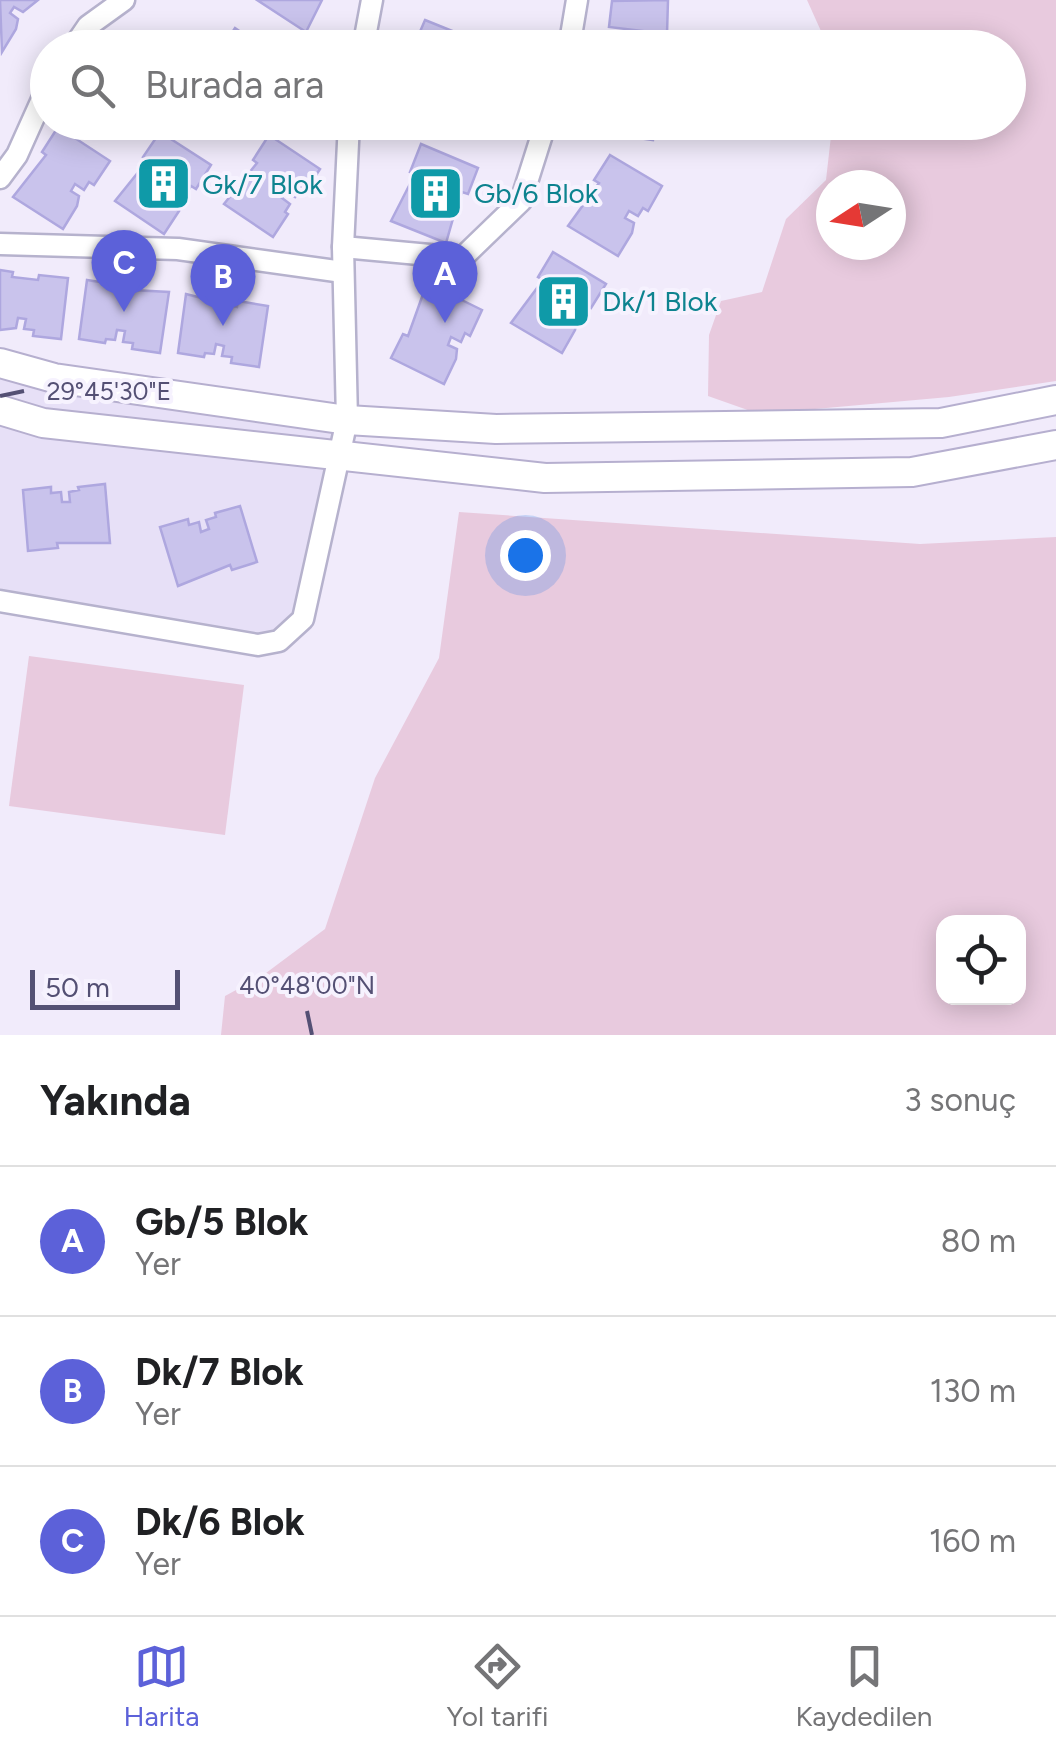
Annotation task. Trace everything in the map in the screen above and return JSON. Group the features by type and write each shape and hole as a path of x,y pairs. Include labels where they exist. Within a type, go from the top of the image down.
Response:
{"street":[{"path":"85,30 124,0"},
{"path":"366,30 372,0"},
{"path":"572,30 577,0"},
{"path":"0,178 30,125"},
{"path":"0,601 228,643 258,645 279,641 303,619 347,420 342,247 348,140"},
{"path":"342,247 462,258 521,201 540,140"},
{"path":"0,244 178,249 343,272"},
{"path":"0,363 54,378 347,420 496,429 940,423 1056,400"},
{"path":"0,410 42,423 564,478 912,472 1056,445"}],"shaded area":[{"path":"807,0 1056,0 1056,381 949,397 759,414 708,396 709,335 721,301 762,292 786,219 816,190 816,260 906,260 906,170 827,170 831,140 1026,140 1026,30 820,30"},
{"path":"0,363 347,420 303,619 279,641 0,601"},
{"path":"459,512 920,544 1056,537 1056,1035 221,1035 225,996 262,976 325,929 375,778 439,658"},
{"path":"29,656 244,685 225,835 9,806"}],"building":[{"path":"0,0 38,0 23,12 14,7 10,13 18,19 16,29 2,52"},
{"path":"257,0 322,0 307,30"},
{"path":"668,0 667,30 609,27 612,1"},
{"path":"425,20 450,30 421,30"},
{"path":"50,140 78,140 110,161 94,185 89,182 84,190 75,184 71,191 79,196 77,206 63,229 13,197 46,155 42,152"},
{"name":"Gk/7 Blok","path":"155,140 172,140 211,165 196,189 191,186 186,194 177,189 173,195 181,201 176,209 179,211 164,234 115,201 148,160 143,157"},
{"path":"266,140 276,140 320,169 305,192 300,189 295,197 286,192 282,198 290,204 285,212 288,214 273,237 224,204 257,163 253,160"},
{"name":"Gb/6 Blok","path":"421,144 478,168 468,194 462,192 459,201 449,197 446,204 456,208 446,243 391,221 415,174 410,172"},
{"path":"610,155 662,186 648,211 643,208 638,216 629,211 625,218 634,223 632,233 618,256 568,226 599,183 594,180"},
{"name":"Dk/1 Blok","path":"553,252 606,284 591,308 586,305 581,313 573,308 568,315 577,320 562,353 511,323 543,280 538,277"},
{"path":"0,270 13,272 12,277 68,278 61,339 33,336 34,330 24,329 26,319 18,318 16,328 0,330"},
{"path":"87,280 113,284 113,289 169,292 160,353 132,349 133,343 123,342 125,331 117,330 115,340 106,339 105,343 79,339"},
{"path":"427,283 482,310 470,336 465,333 461,342 451,337 448,345 457,349 456,359 444,384 391,358 403,334 408,336"},
{"path":"186,294 237,307 238,301 268,306 259,367 231,363 232,357 222,356 224,346 216,344 214,354 205,353 204,357 178,353"},
{"path":"105,484 110,543 57,543 58,548 28,551 23,490 51,487 51,493 61,492 62,502 70,502 69,492 79,490 78,487"},
{"path":"240,506 257,562 232,570 230,565 178,586 160,527 188,519 189,525 199,522 201,532 209,529 206,520 216,517 215,513"}],"place":[{"name":"Gk/7 Blok","path":"163,184"},
{"name":"Gb/6 Blok","path":"435,193"},
{"name":"Dk/1 Blok","path":"563,301"},
{"name":"Dk/6 Blok","path":"124,312"},
{"name":"Gb/5 Blok","path":"445,323"},
{"name":"Dk/7 Blok","path":"223,326"}]}
